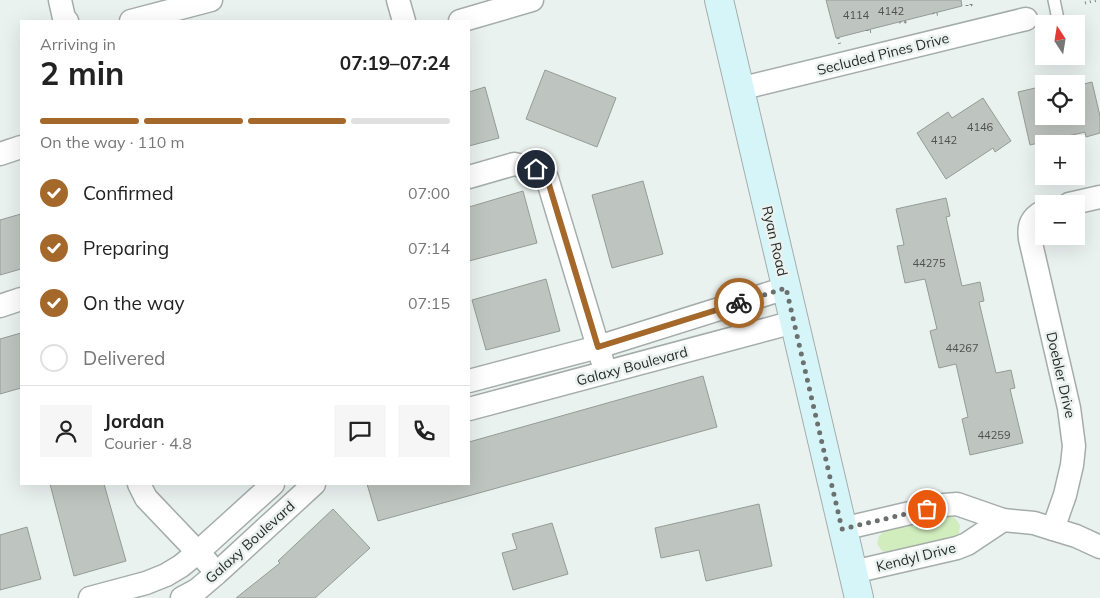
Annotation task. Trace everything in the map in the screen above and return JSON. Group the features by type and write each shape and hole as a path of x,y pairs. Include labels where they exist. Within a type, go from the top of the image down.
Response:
{"main road":[{"name":"Ryan Road","path":"719,0 856,585"}],"street":[{"path":"60,0 66,20"},
{"path":"135,20 211,0"},
{"path":"398,0 404,20"},
{"path":"462,20 502,4 532,0"},
{"name":"Secluded Pines Drive","path":"739,89 1026,19"},
{"path":"0,154 20,147"},
{"path":"470,177 514,164 536,169 547,178 605,373"},
{"path":"1085,200 1100,197"},
{"name":"Doebler Drive","path":"1035,219 1029,229 1030,239 1069,408 1074,446 1065,495 1053,529"},
{"name":"Galaxy Boulevard","path":"470,381 598,347 786,288"},
{"path":"0,306 20,299"},
{"name":"Galaxy Boulevard","path":"470,409 794,322"},
{"path":"140,485 146,498 217,573"},
{"name":"Galaxy Boulevard","path":"90,598 153,580 181,566 273,485"},
{"name":"Galaxy Boulevard","path":"182,598 197,590 217,573 313,485"},
{"path":"842,529 944,505 958,504 1003,520 1034,523 1076,536 1100,547"},
{"name":"Kendyl Drive","path":"856,585 967,544 1003,520"}],"lane":[{"path":"1054,0 1057,15"}],"path":[{"path":"1085,4 1098,0"}],"green space":[{"path":"946,515 955,518 960,525 959,534 952,540 890,554 882,551 877,544 879,536 885,530"}],"building":[{"path":"826,0 961,0 962,6 836,38"},
{"path":"545,70 616,98 597,147 526,119"},
{"path":"1092,82 1100,116 1100,133 1086,137 1085,132 1072,135 1035,135 1035,144 1030,145 1018,92 1035,88 1035,125 1085,125 1085,84"},
{"path":"485,87 499,138 470,146 470,92"},
{"path":"983,98 1011,141 995,152 993,148 946,179 917,133 948,112 952,118"},
{"path":"643,181 663,254 612,268 592,195"},
{"path":"523,191 537,243 470,261 470,207"},
{"path":"946,198 950,216 946,217 962,286 980,282 984,301 979,302 996,373 1011,370 1015,388 1010,389 1023,443 970,455 962,419 968,417 956,364 939,368 930,331 937,329 925,279 905,283 897,246 904,245 896,209"},
{"path":"20,214 20,269 0,275 0,220"},
{"path":"546,279 560,331 486,350 472,300"},
{"path":"20,333 20,388 0,394 0,339"},
{"path":"703,376 717,427 378,521 367,485 470,485 470,442"},
{"path":"50,485 104,485 126,561 74,576"},
{"path":"759,504 772,566 706,581 699,550 661,558 655,528"},
{"path":"333,509 370,548 315,598 236,598 280,563 278,561"},
{"path":"552,523 568,574 513,590 502,553 517,549 512,534"},
{"path":"27,527 41,579 0,590 0,535"}],"way so far":[{"path":"739,303 786,288 842,529 927,509"}],"route":[{"path":"536,169 547,178 598,347 739,303"}]}
